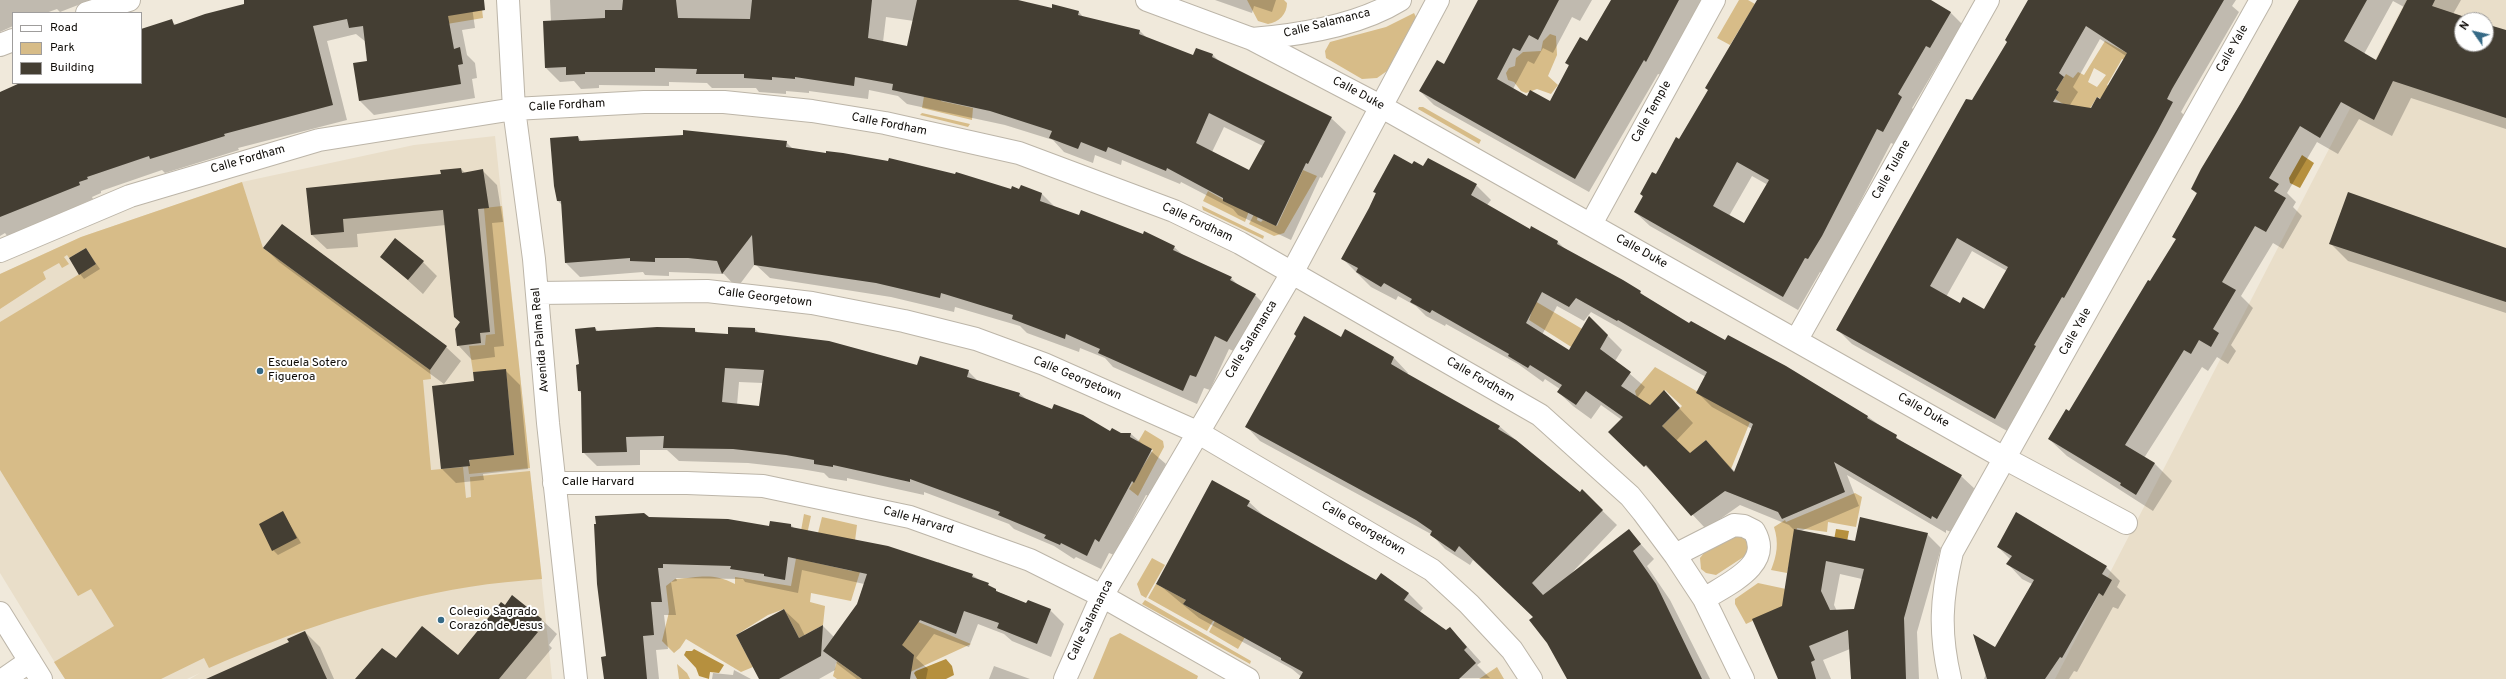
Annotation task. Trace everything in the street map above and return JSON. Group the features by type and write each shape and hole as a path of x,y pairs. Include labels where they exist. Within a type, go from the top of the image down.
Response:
{"street":[{"path":"90,12 129,0"},
{"name":"Avenida Palma Real","path":"508,0 514,109 537,293 554,483 567,584 576,679"},
{"name":"Calle Duke","path":"1147,0 1252,39 1382,107 1797,339 2006,458 2126,523"},
{"name":"Calle Salamanca","path":"1252,39 1321,28 1371,14 1400,0"},
{"name":"Calle Salamanca","path":"1065,679 1102,596 1197,432 1292,273 1438,0"},
{"name":"Calle Temple","path":"1590,224 1714,0"},
{"name":"Calle Tulane","path":"1797,339 1988,0"},
{"name":"Calle Yale","path":"1950,679 1944,652 1941,622 1944,586 1952,552 2006,458 2261,0"},
{"path":"0,45 12,40"},
{"name":"Calle Fordham","path":"0,251 130,196 319,140 514,109 644,102 724,102 812,112 885,123 1019,153 1108,185 1174,211 1240,243 1540,415 1630,496 1675,555 1704,599 1743,679"},
{"name":"Calle Georgetown","path":"537,293 707,291 812,303 904,321 976,340 1044,364 1197,432 1432,570 1469,604 1512,650 1531,679"},
{"name":"Calle Harvard","path":"554,483 687,483 763,486 827,498 910,517 978,540 1030,560 1102,596 1248,679"},
{"path":"1675,555 1734,525 1744,526 1754,531 1760,547 1758,559 1752,568 1704,599"},
{"path":"0,613 41,679"},
{"path":"4,679 30,661"}],"shaded area":[{"path":"2406,0 2506,0 2506,679 2055,679"},
{"name":"Escuela Sotero Figueroa","path":"495,136 552,679 190,679 200,673 187,679 65,679 0,573 0,274 81,237 242,182 414,145"},
{"path":"2302,155 2314,163 2300,188 2290,183 2289,178"},
{"path":"1836,529 1849,531 1844,558 1831,556"},
{"path":"694,649 724,665 719,673 710,672 709,679 699,676 696,668 684,655 686,651 692,651"},
{"path":"946,659 952,666 954,675 946,679 917,679 914,673 916,671"}],"green space":[{"path":"481,0 483,18 417,29"},
{"path":"1247,0 1284,0 1287,3 1287,7 1282,17 1268,24 1258,21"},
{"path":"1739,0 1748,0 1755,4 1730,45 1717,38"},
{"path":"1414,13 1416,17 1387,71 1377,78 1362,79 1326,58 1325,51 1330,42 1386,27"},
{"path":"1550,34 1556,36 1557,55 1548,76 1558,85 1551,94 1537,89 1526,93 1521,91 1514,82 1508,80 1506,73 1509,68 1515,66 1516,58 1523,52 1541,51 1543,41"},
{"path":"2105,41 2140,60 2136,66 2122,59 2107,85 2120,93 2108,101 2097,97 2085,117 2055,99 2059,92 2056,90 2066,74 2073,78 2078,72 2084,75","holes":["2094,68 2106,75 2097,87 2088,82"]},
{"path":"947,74 941,101 973,108 972,120 922,108 924,96"},
{"path":"1419,107 1423,107 1481,140 1479,144 1418,109"},
{"path":"922,113 970,124 968,127 920,115"},
{"path":"1303,170 1317,176 1284,233 1274,236 1249,224 1254,214 1258,215 1257,220 1261,222 1263,220 1277,226"},
{"name":"Escuela Sotero Figueroa","path":"242,182 263,248 430,370 431,379 423,380 431,470 463,467 466,498 471,497 470,477 530,471 542,579 478,586 403,600 304,630 209,668 204,658 161,679 65,679 54,662 114,626 91,589 78,596 0,470 0,322 96,264 86,248 69,258 67,255 64,257 69,264 62,268 59,263 43,272 46,279 0,309 0,274 81,237"},
{"path":"1208,191 1235,206 1249,211 1245,222 1203,201"},
{"path":"502,206 530,468 469,474 468,466 471,458 514,455 506,370 473,372 469,346 485,345 486,335 495,334 484,208"},
{"path":"1202,206 1264,236 1263,239 1203,210"},
{"path":"1535,301 1589,333 1576,350 1529,320"},
{"path":"1655,367 1750,422 1731,469 1706,440 1681,461 1673,437 1662,426 1682,406 1665,390 1646,409 1638,402 1635,391"},
{"path":"1145,430 1163,441 1164,447 1138,496 1129,489 1153,450 1138,442"},
{"path":"1855,493 1862,497 1856,527 1828,522 1827,532 1797,528 1787,573 1771,570 1777,549 1774,527 1785,520 1786,522"},
{"path":"804,514 811,516 803,553 812,562 852,571 857,544 868,546 851,601 811,593 810,602 825,606 823,625 799,638 784,609 768,615 736,635 753,667 741,672 686,639 680,648 674,653 662,641 669,612 666,586 675,579 712,577 727,580 735,584 735,577 791,586"},
{"path":"822,517 857,525 855,541 818,533"},
{"path":"1742,534 1751,546 1745,556 1716,575 1706,573 1701,569 1700,558 1708,549 1724,539"},
{"path":"1152,558 1165,565 1146,598 1141,595 1137,584"},
{"path":"1231,562 1226,599 1207,631 1148,598 1156,584 1186,600 1183,604 1201,614"},
{"path":"1758,583 1800,592 1801,598 1746,624 1735,604 1735,599"},
{"path":"1145,600 1251,661 1250,664 1142,604"},
{"path":"892,611 971,644 895,679 902,645"},
{"path":"1217,617 1245,637 1238,649 1209,632"},
{"path":"1120,633 1198,676 1197,679 1093,679 1110,638"},
{"path":"837,661 862,679 837,679 833,676"},
{"path":"677,664 687,673 690,679 679,679"},
{"path":"1497,667 1504,679 1479,679"}],"building":[{"path":"244,0 484,0 485,10 448,16 454,49 460,47 463,64 458,65 461,84 359,101 353,63 367,61 363,26 349,28 347,19 313,26 333,105 224,134 225,136 150,159 149,156 87,177 88,179 79,182 80,185 0,217 0,92 18,84 142,84 142,29 172,19 174,25 205,14 244,4"},
{"path":"623,0 676,0 678,18 750,19 752,0 872,0 868,38 907,46 917,0 1018,0 1052,8 1052,4 1079,11 1078,15 1140,30 1139,34 1193,55 1196,48 1213,54 1212,57 1332,117 1308,164 1306,163 1276,226 1223,201 1223,198 1167,168 1166,171 1108,147 1106,152 1081,142 1078,149 1049,138 1052,131 990,111 892,90 893,84 855,77 854,86 795,77 795,79 772,77 772,80 744,78 744,74 696,74 697,69 655,68 655,72 585,72 585,74 566,75 566,67 545,68 543,21 605,18 605,10 622,10","holes":["1209,113 1265,141 1249,170 1196,143"]},
{"path":"1478,0 1559,0 1538,40 1529,35 1520,51 1513,48 1497,79 1527,96 1530,90 1550,101 1569,65 1565,63 1580,37 1587,41 1611,0 1679,0 1646,62 1644,60 1575,179 1419,91 1437,60 1444,64"},
{"path":"1757,0 1931,0 1951,12 1930,48 1926,46 1898,94 1902,97 1883,132 1877,129 1822,236 1808,259 1805,258 1783,297 1634,212 1643,196 1640,194 1652,172 1656,174 1676,137 1679,139 1708,90 1705,88","holes":["1737,162 1769,180 1744,223 1713,206"]},
{"path":"2028,0 2224,0 2172,89 2167,99 2173,102 2157,132 2064,298 2062,297 2034,345 2036,346 1995,419 1836,330 1966,99 1972,100 2007,42 2005,40","holes":["2086,26 2127,53 2100,99 2097,97 2091,108 2053,102 2059,92 2056,90 2064,77 2059,73","1957,238 2008,267 1984,309 1963,297 1960,303 1930,286"]},
{"path":"2299,0 2367,0 2344,41 2376,60 2407,0 2435,0 2432,6 2454,13 2454,52 2494,52 2494,26 2506,30 2506,118 2393,81 2374,120 2341,102 2320,138 2300,126 2269,178 2279,184 2274,191 2286,198 2266,232 2255,226 2222,282 2236,290 2213,329 2219,333 2211,347 2199,340 2191,354 2184,350 2125,445 2155,463 2136,495 2120,485 2121,483 2048,439 2066,409 2069,411 2148,280 2150,281 2176,239 2172,237 2197,193 2191,189 2201,169 2242,101"},
{"path":"683,130 787,141 786,147 826,153 826,151 843,153 888,161 889,158 955,174 956,172 1011,189 1012,186 1019,189 1021,185 1042,193 1040,201 1079,215 1081,210 1143,234 1144,231 1175,246 1173,250 1232,277 1230,280 1256,294 1227,342 1215,336 1196,377 1190,375 1183,391 1098,353 1100,349 1066,334 1065,339 1012,319 1013,315 941,293 940,298 876,283 754,265 752,235 722,274 717,261 688,258 655,258 655,262 630,261 630,258 565,263 561,201 557,201 554,186 550,138 578,136 579,141 683,135"},
{"path":"1394,154 1412,164 1414,161 1423,166 1428,158 1477,184 1471,195 1530,229 1531,226 1558,241 1557,244 1623,280 1641,291 1640,293 1689,323 1691,321 1725,340 1728,335 1786,366 1868,416 1867,418 1897,435 1896,438 1962,475 1937,519 1932,516 1931,519 1834,462 1845,492 1782,519 1778,512 1725,491 1691,516 1646,465 1644,467 1608,432 1623,417 1586,391 1576,405 1557,392 1562,385 1530,365 1528,368 1508,356 1509,354 1432,310 1430,313 1410,302 1412,299 1384,283 1381,287 1356,272 1358,268 1341,259 1369,208 1376,193 1373,192","holes":["1542,292 1569,307 1576,298 1617,321 1618,320 1707,372 1696,393 1753,424 1734,472 1706,440 1690,453 1662,426 1680,408 1664,390 1650,405 1621,386 1631,372 1600,349 1608,335 1589,316 1569,350 1526,323"]},
{"path":"461,168 462,173 483,169 489,208 478,209 490,332 480,333 481,343 457,346 455,329 460,322 454,317 443,210 343,219 344,232 311,235 306,188 441,174 440,170"},
{"path":"2348,192 2506,248 2506,302 2329,244"},
{"path":"282,224 447,346 430,370 263,248"},
{"path":"395,238 424,261 408,280 380,257"},
{"path":"86,248 96,264 79,275 69,258"},
{"path":"1304,316 1341,337 1345,329 1394,357 1391,364 1500,426 1498,429 1516,440 1580,492 1582,489 1603,510 1532,583 1543,595 1629,529 1641,544 1633,551 1656,584 1702,679 1567,679 1547,643 1529,620 1533,617 1459,546 1455,552 1430,535 1432,531 1416,520 1245,427 1296,336 1294,334"},
{"path":"595,327 596,331 657,327 695,328 695,332 728,334 728,327 755,328 755,332 829,341 917,365 920,356 969,370 967,377 1020,393 1019,396 1052,409 1054,404 1083,415 1110,431 1112,428 1121,433 1131,433 1130,437 1152,449 1134,483 1132,481 1099,542 1095,539 1087,556 1061,543 1060,545 1044,538 1046,535 998,515 1000,512 910,479 910,482 833,465 833,467 814,464 814,460 786,455 733,449 663,448 664,436 626,437 627,452 582,453 581,391 578,391 576,365 579,364 575,329","holes":["725,368 764,370 759,406 722,402"]},
{"path":"506,369 514,455 469,460 470,466 441,469 432,386 474,381 473,372"},
{"path":"1212,480 1250,501 1247,506 1376,580 1381,573 1409,593 1404,600 1446,630 1450,627 1467,647 1464,650 1476,663 1459,679 1299,679 1303,672 1281,660 1281,658 1183,604 1186,600 1156,584"},
{"path":"283,511 297,538 272,551 259,524"},
{"path":"2016,512 2107,566 2102,574 2112,580 2103,596 2099,593 2062,658 2060,657 2045,679 1987,679 1973,634 1995,647 2034,580 2006,564 2012,556 1997,547"},
{"path":"644,513 649,517 728,519 769,526 770,521 791,524 791,527 888,546 973,574 972,577 989,583 988,585 996,589 996,591 1026,603 1028,600 1051,609 1037,644 997,628 999,623 964,611 956,634 920,620 902,645 914,655 910,679 862,679 823,651 857,604 867,574 788,557 785,580 764,576 764,574 730,569 731,566 663,564 663,568 658,568 662,602 651,602 654,635 643,636 647,679 604,679 601,657 606,656 597,584 594,524 596,524 595,516"},
{"path":"1860,517 1928,533 1904,618 1906,679 1851,679 1848,630 1809,646 1815,660 1811,662 1816,679 1778,679 1752,619 1782,606 1794,529 1855,541","holes":["1826,561 1864,569 1854,609 1830,610 1821,591"]},
{"path":"512,595 542,619 534,630 538,632 499,679 355,679 382,648 396,658 422,626 458,655 501,602 505,605"},
{"path":"784,609 799,638 823,625 821,656 779,679 759,679 736,635"},
{"path":"305,631 327,679 206,679 289,642 287,639"}],"place":[{"name":"Escuela Sotero Figueroa","path":"260,371"},
{"name":"Colegio Sagrado Corazón de Jesus","path":"441,620"}]}
